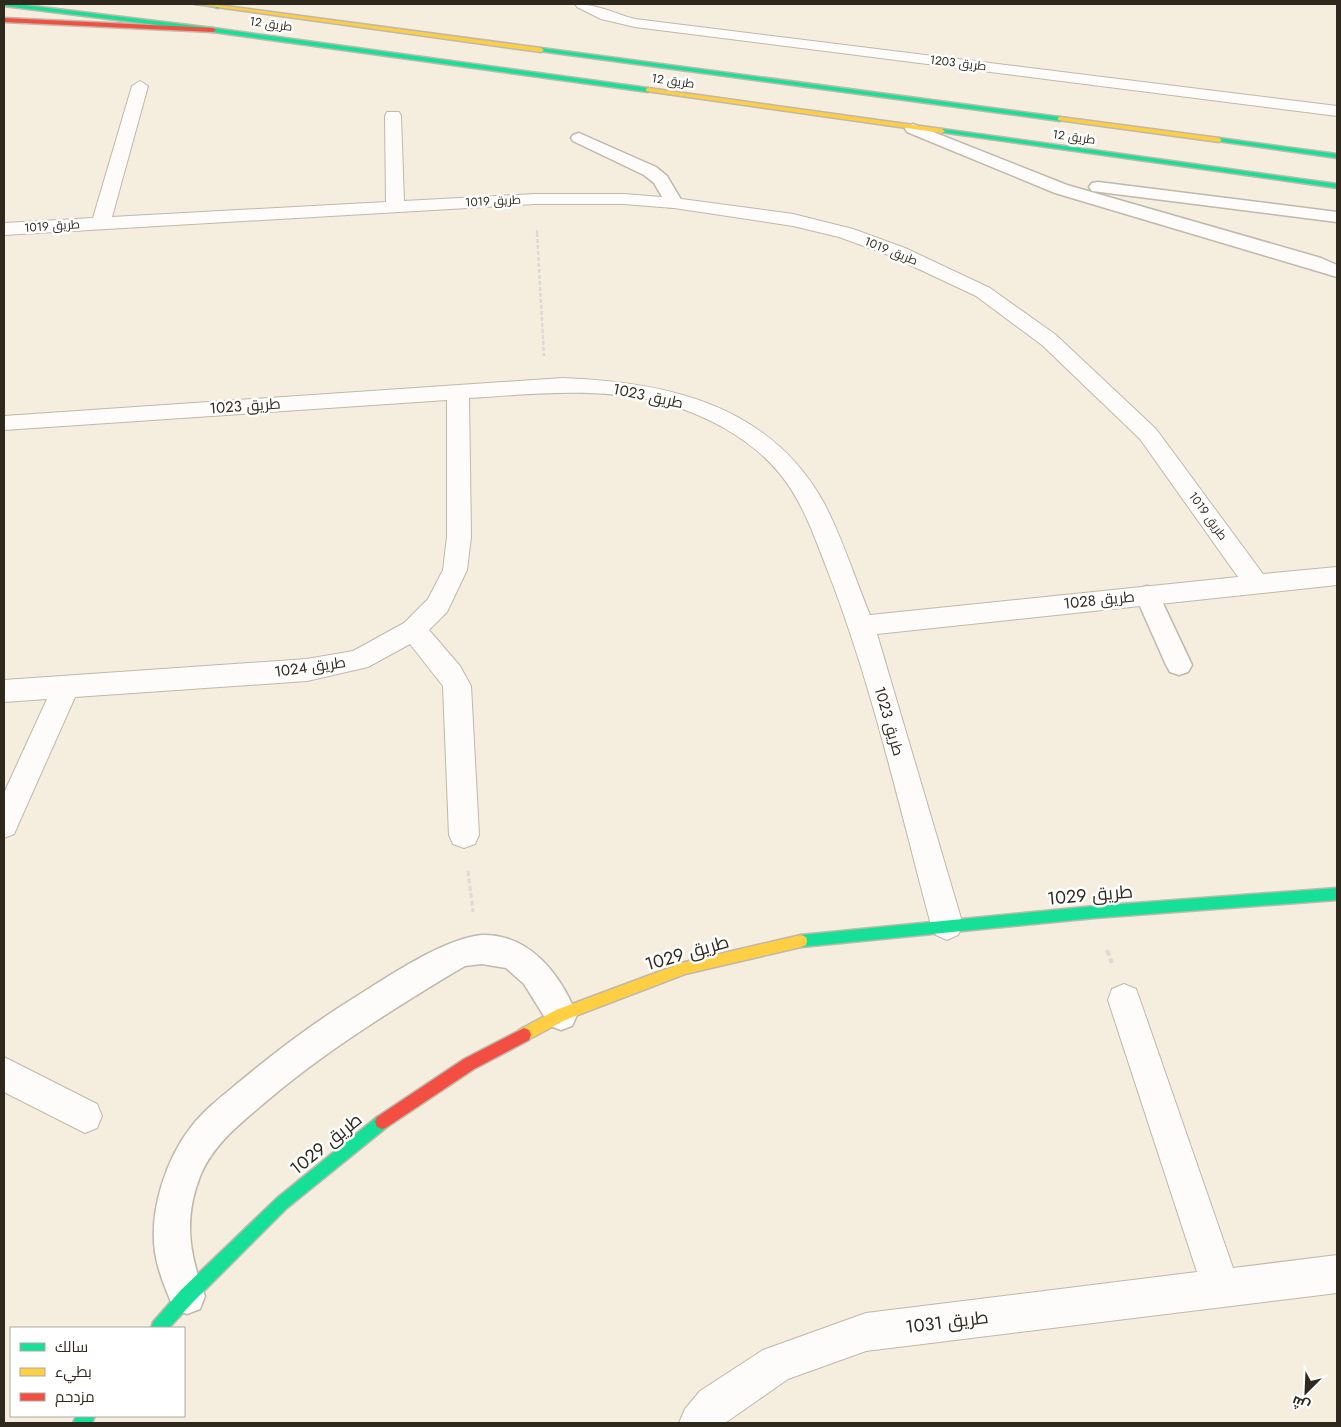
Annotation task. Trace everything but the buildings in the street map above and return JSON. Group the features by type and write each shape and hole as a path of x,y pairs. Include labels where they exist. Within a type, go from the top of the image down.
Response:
{"main road":[{"name":"طريق 12","path":"4,4 213,30 1337,186"},
{"name":"طريق 12","path":"198,4 1337,156"},
{"path":"4,20 79,22 213,30"},
{"name":"طريق 1029","path":"160,1327 187,1296 282,1203 375,1126 469,1064 561,1015 685,968 810,939 1094,912 1337,894"}],"street":[{"name":"طريق 1203","path":"582,4 606,16 635,23 1337,111"},
{"name":"طريق 1019","path":"101,223 140,86"},
{"path":"393,116 395,206"},
{"name":"طريق 1019","path":"4,229 395,206 535,199 624,198 793,220 846,233 898,252 983,292 1050,340 1148,434 1256,583"},
{"name":"طريق 1023","path":"4,423 546,386 615,387 666,396 712,413 754,437 788,468 813,504 862,626 948,925"},
{"name":"طريق 1024","path":"4,691 67,685 308,670 359,660 413,630 438,605 455,570 459,537 458,392"},
{"name":"طريق 1028","path":"862,626 1256,583 1337,576"},
{"path":"413,630 451,674 457,686 464,836"},
{"path":"4,825 67,685"},
{"path":"1124,1000 1221,1288"},
{"path":"4,1074 85,1116"},
{"name":"طريق 1031","path":"699,1423 714,1405 777,1364 866,1332 1337,1274"}],"lane":[{"path":"913,128 1028,178 1314,262 1337,271"},
{"path":"579,138 650,171 661,180 674,203"},
{"path":"1028,178 1337,217"},
{"path":"1147,595 1179,664"},
{"path":"187,1296 175,1264 172,1236 178,1189 193,1152 218,1121 270,1076 338,1027 400,988 461,954 478,950 495,950 523,960 533,970 561,1015"}],"path":[{"path":"535,199 546,386"},
{"path":"464,836 478,950"},
{"path":"1094,912 1124,1000"}],"traffic: fast":[{"path":"4,4 213,30 648,90"},
{"path":"208,4 218,6"},
{"path":"541,50 1060,119"},
{"path":"942,131 1337,186"},
{"path":"1219,140 1337,156"},
{"path":"801,941 1095,912 1337,894"},
{"path":"160,1327 187,1296 282,1203 382,1122"},
{"path":"81,1423 86,1417"}],"traffic: slow":[{"path":"198,4 541,50"},
{"path":"648,90 942,131"},
{"path":"1060,119 1219,140"},
{"path":"524,1035 561,1015 685,968 801,941"}],"traffic: jam":[{"path":"4,20 213,30"},
{"path":"382,1122 469,1064 524,1035"}]}
